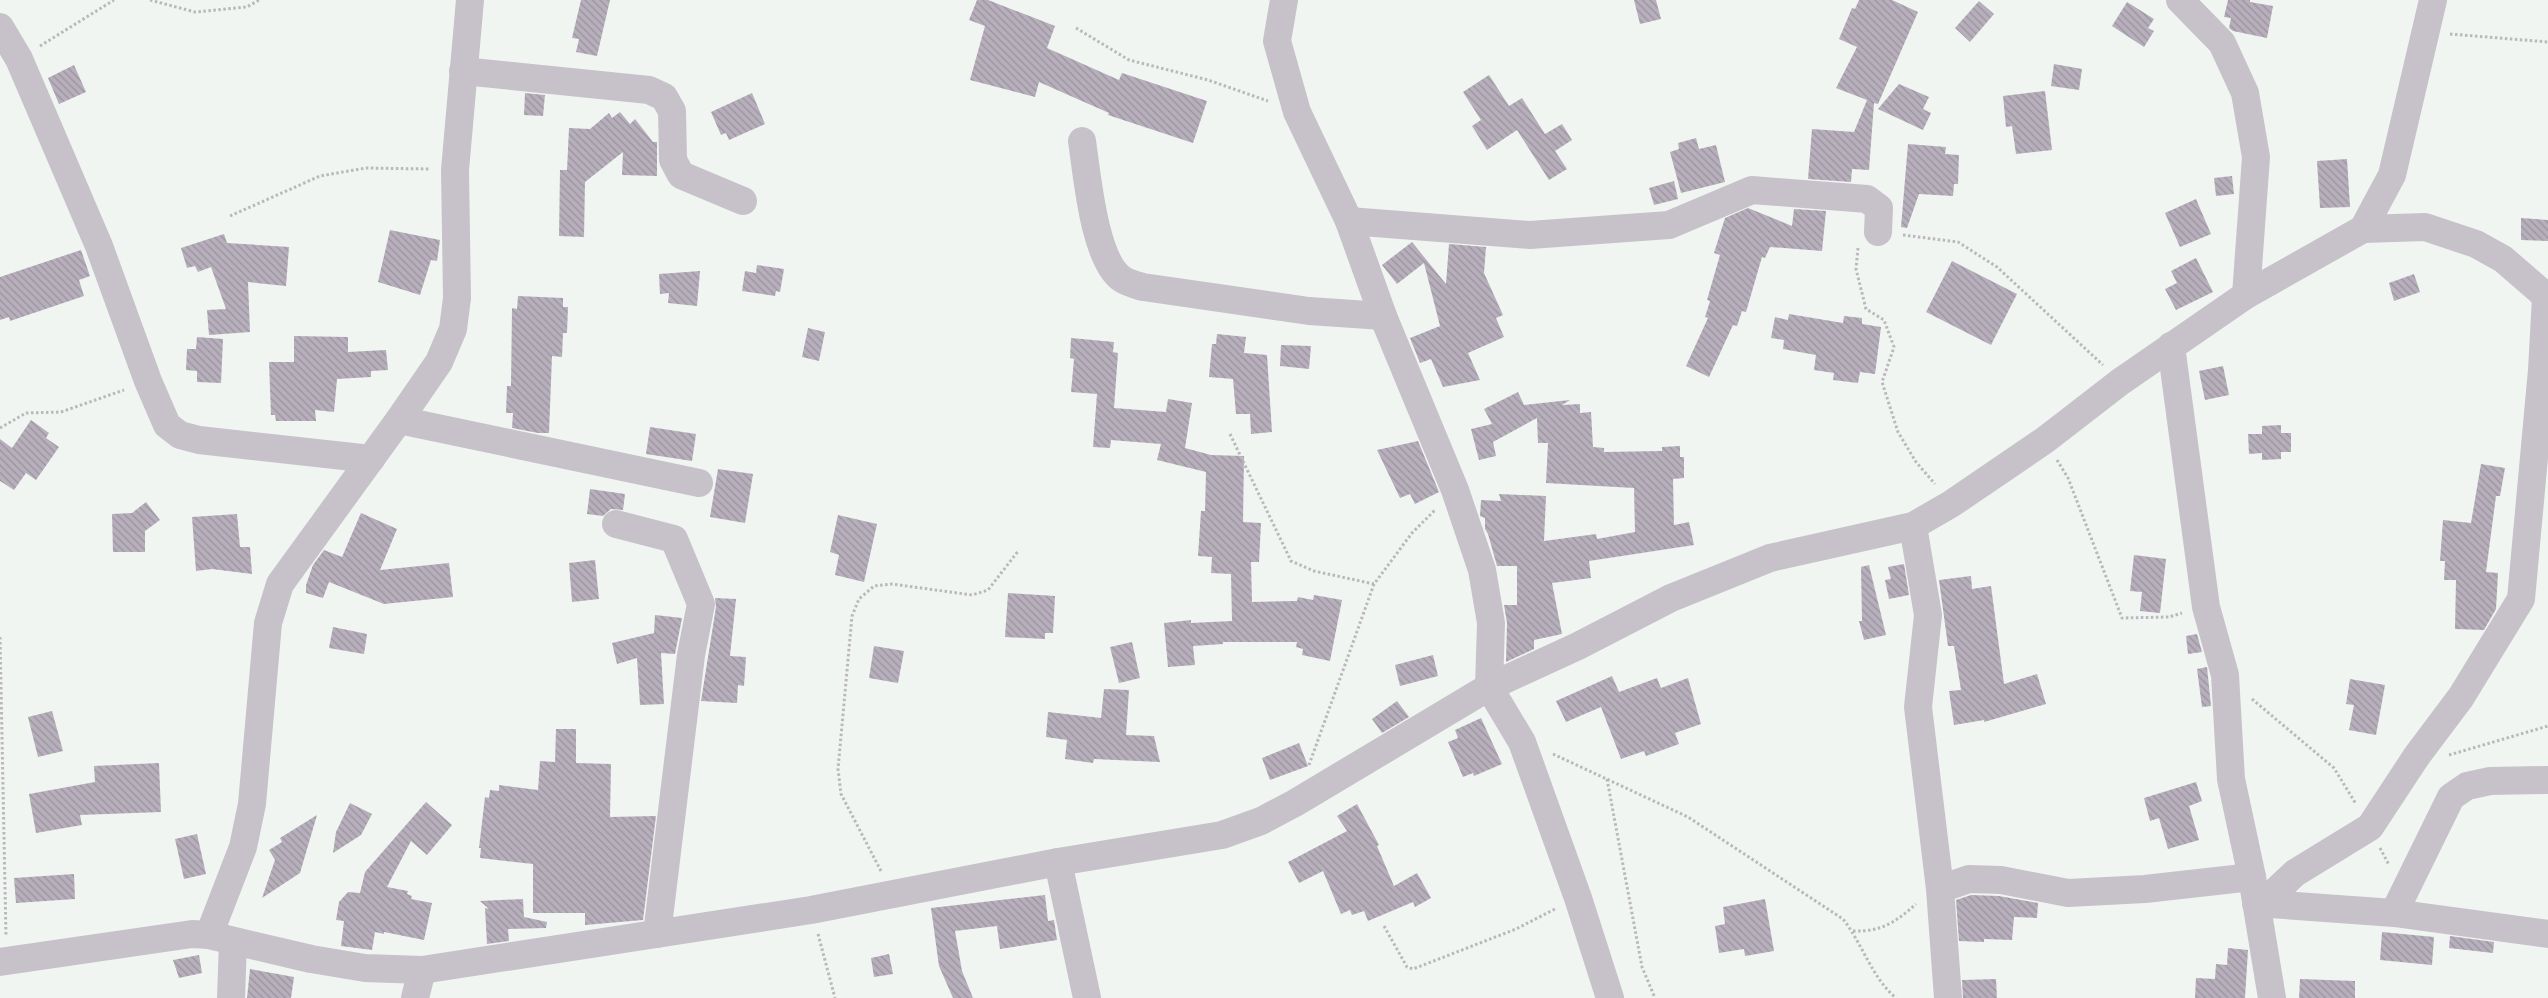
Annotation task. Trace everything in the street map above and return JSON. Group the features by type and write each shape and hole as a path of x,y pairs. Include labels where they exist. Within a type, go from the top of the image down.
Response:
{"street":[{"path":"230,998 221,938 252,804 268,623 280,584 439,362 453,329 457,298 455,170 470,0"},
{"path":"1284,0 1277,41 1297,112 1349,221 1383,316 1455,490 1482,570 1491,623 1489,687 1522,742 1578,898 1610,998"},
{"path":"2180,0 2222,43 2245,93 2256,157 2246,295"},
{"path":"2362,229 2392,175 2433,0"},
{"path":"0,27 19,59 99,246 148,381 168,425 180,435 199,440 371,459"},
{"path":"463,71 649,90 664,97 672,111 673,160 681,174 743,201"},
{"path":"1082,141 1094,220 1106,260 1121,278 1153,289 1309,311 1383,316"},
{"path":"1349,221 1530,235 1669,225 1752,190 1867,200 1879,208 1878,232"},
{"path":"3,961 192,934 221,938 365,968 422,970 811,910 1058,862 1222,835 1261,821 1295,803 1489,687 1578,646 1671,598 1770,558 1913,526 1951,504 2045,440 2120,382 2246,295 2362,229 2425,227 2460,238 2504,259 2547,298 2520,599 2461,697 2416,757 2370,827 2257,894"},
{"path":"2171,346 2206,607 2224,675 2231,779 2257,894 2272,998"},
{"path":"399,420 699,483"},
{"path":"616,524 674,540 701,604 691,655 657,934"},
{"path":"1913,526 1928,615 1918,707 1940,886 1948,998"},
{"path":"2398,903 2451,797 2467,786 2490,781 2548,780"},
{"path":"1058,862 1087,998"},
{"path":"1940,886 1969,879 2001,880 2068,894 2145,889 2398,903 2548,934"},
{"path":"415,998 422,970"}],"path":[{"path":"19,59 114,0"},
{"path":"150,0 196,12 247,7 259,0"},
{"path":"1076,28 1129,60 1208,80 1297,112"},
{"path":"2427,31 2507,40 2548,42"},
{"path":"230,216 320,176 366,168 455,170"},
{"path":"1951,504 1916,462 1898,432 1882,382 1894,347 1884,320 1866,309 1856,269 1860,237 1869,224 1878,232 1958,242 1997,267 2120,382"},
{"path":"0,428 26,413 61,412 148,381"},
{"path":"1230,434 1291,561 1314,570 1374,584"},
{"path":"2045,440 2068,478 2122,618 2169,617 2206,607"},
{"path":"1308,768 1374,584 1412,533 1455,490"},
{"path":"893,894 841,794 838,769 852,616 859,599 874,586 892,584 972,595 988,590 1019,550"},
{"path":"0,637 3,961"},
{"path":"2224,675 2334,768 2370,827 2398,903"},
{"path":"2416,757 2444,757 2548,726"},
{"path":"1522,742 1568,760 1688,817 1843,919 1887,990 1896,998"},
{"path":"1606,778 1642,968 1655,998"},
{"path":"1852,931 1869,931 1897,922 1940,886"},
{"path":"1384,926 1407,967 1414,969 1516,929 1578,898"},
{"path":"811,910 835,998"}],"building":[{"path":"581,0 610,0 597,56 576,52 579,39 572,38"},
{"path":"977,0 988,0 1055,26 1047,48 1119,80 1122,73 1207,101 1193,143 1108,115 1109,113 1039,82 1035,97 970,80 985,26 969,20"},
{"path":"1634,0 1656,0 1661,19 1640,24"},
{"path":"1859,0 1892,0 1918,12 1878,104 1874,103 1869,170 1852,169 1851,182 1808,179 1812,129 1854,132 1867,100 1836,88 1857,47 1839,39 1852,8 1855,9"},
{"path":"2228,0 2250,0 2250,2 2273,6 2267,38 2233,31 2229,28 2231,18 2224,17"},
{"path":"1979,1 1994,14 1970,42 1955,28"},
{"path":"2127,2 2154,19 2148,28 2154,31 2144,47 2112,26"},
{"path":"2054,64 2082,69 2079,90 2051,86"},
{"path":"74,65 86,92 59,104 48,78"},
{"path":"1489,75 1509,106 1522,98 1545,134 1562,124 1572,140 1555,151 1567,169 1549,180 1517,130 1487,150 1472,126 1481,120 1463,92"},
{"path":"1899,84 1929,97 1923,109 1931,113 1923,130 1878,109"},
{"path":"2045,91 2052,150 2016,154 2012,126 2006,127 2003,96"},
{"path":"525,93 545,95 543,116 524,115"},
{"path":"752,93 765,124 729,140 726,133 721,135 711,112"},
{"path":"620,112 630,124 635,119 653,142 657,142 657,176 622,175 623,152 585,182 584,237 559,236 560,170 567,170 569,128 590,129 609,113 612,118"},
{"path":"1696,138 1699,149 1716,145 1725,182 1681,193 1670,152 1679,149 1678,143"},
{"path":"1908,144 1946,147 1945,154 1959,155 1958,184 1954,184 1953,196 1919,194 1907,228 1901,227"},
{"path":"2347,159 2350,207 2320,208 2317,161"},
{"path":"2232,176 2234,194 2216,196 2214,178"},
{"path":"1674,181 1678,199 1654,205 1649,188"},
{"path":"2196,199 2211,234 2180,247 2165,213"},
{"path":"1748,208 1792,226 1794,209 1826,211 1822,251 1770,247 1765,258 1762,257 1746,312 1742,311 1737,326 1733,325 1709,377 1686,366 1708,318 1705,317 1710,301 1707,300 1720,255 1714,253 1725,218"},
{"path":"2521,218 2548,220 2548,241 2521,240"},
{"path":"390,230 440,240 437,261 431,260 420,295 378,282"},
{"path":"224,234 227,243 289,247 286,286 248,282 250,332 209,335 207,310 226,309 211,267 198,272 195,266 187,268 181,248"},
{"path":"1412,242 1446,284 1449,244 1486,247 1484,273 1503,315 1496,318 1504,337 1468,353 1480,380 1443,387 1431,359 1420,363 1410,338 1440,326 1424,263 1397,284 1382,265"},
{"path":"81,250 90,276 79,280 84,296 10,321 9,317 0,320 0,277"},
{"path":"2196,258 2213,292 2176,310 2165,289 2177,283 2171,271"},
{"path":"1952,261 2017,294 1991,345 1926,312"},
{"path":"757,265 784,269 780,292 776,291 775,296 742,291 745,271 756,273"},
{"path":"700,271 697,306 668,303 669,293 660,294 659,274"},
{"path":"2414,274 2420,292 2394,301 2389,283"},
{"path":"518,296 563,298 563,307 568,307 567,333 563,333 562,357 552,356 549,433 512,428 513,413 506,413 507,386 511,386 512,308 517,309"},
{"path":"1789,314 1843,323 1844,316 1862,318 1862,324 1881,327 1875,374 1860,372 1858,383 1833,380 1834,373 1814,370 1816,355 1783,349 1784,340 1771,338 1775,317 1788,320"},
{"path":"808,328 825,332 819,361 802,357"},
{"path":"1217,334 1246,337 1244,353 1267,355 1272,432 1251,434 1250,414 1236,414 1233,379 1209,377 1212,344 1216,344"},
{"path":"294,336 348,337 348,352 386,350 388,370 371,371 371,377 337,379 334,412 315,410 316,421 276,421 275,415 271,415 269,362 294,362"},
{"path":"197,337 223,339 221,383 197,382 197,371 186,370 187,349 196,349"},
{"path":"1071,338 1114,342 1113,352 1118,353 1114,408 1166,412 1168,399 1192,403 1185,448 1211,455 1244,456 1243,522 1261,523 1259,562 1251,562 1252,602 1297,601 1298,597 1313,600 1314,595 1342,600 1330,661 1302,655 1303,649 1296,647 1297,642 1223,642 1223,644 1193,646 1195,665 1168,667 1164,623 1191,620 1191,623 1232,621 1231,574 1211,573 1212,557 1198,556 1201,511 1205,511 1206,472 1157,460 1161,444 1111,440 1110,448 1093,447 1097,394 1071,392 1074,359 1070,358"},
{"path":"1281,345 1311,346 1309,369 1280,366"},
{"path":"2223,366 2229,395 2205,400 2199,371"},
{"path":"1518,392 1524,405 1570,400 1562,405 1580,404 1580,413 1591,412 1593,447 1604,448 1604,452 1662,451 1662,447 1680,446 1680,457 1684,457 1684,478 1673,479 1674,525 1689,522 1694,545 1589,561 1591,578 1552,583 1562,634 1534,640 1534,649 1506,662 1507,623 1504,605 1517,605 1517,566 1497,566 1485,529 1485,518 1480,516 1481,500 1501,501 1499,494 1546,496 1544,541 1596,534 1597,539 1635,532 1634,488 1546,483 1548,443 1538,443 1537,418 1493,442 1496,456 1479,460 1471,429 1492,424 1484,409"},
{"path":"31,420 49,433 46,438 59,447 36,480 26,473 14,490 0,481 0,439 12,448"},
{"path":"2281,425 2281,433 2291,433 2291,452 2281,452 2281,459 2262,460 2262,453 2249,454 2248,434 2262,434 2262,426"},
{"path":"650,427 696,434 692,461 646,454"},
{"path":"1418,441 1439,492 1415,504 1410,494 1400,498 1377,450"},
{"path":"2481,464 2505,468 2500,496 2496,496 2486,572 2498,573 2496,609 2484,630 2455,629 2456,580 2444,580 2445,561 2440,561 2443,520 2471,523"},
{"path":"718,469 753,474 745,523 710,517"},
{"path":"590,489 625,494 623,510 611,509 603,516 587,514"},
{"path":"146,502 160,520 145,531 145,552 113,552 112,514 132,513"},
{"path":"361,513 397,529 380,570 449,563 453,597 384,604 329,582 323,598 306,593 306,585 313,565 324,550 342,557"},
{"path":"237,514 240,547 250,547 252,574 212,569 196,571 192,517"},
{"path":"838,515 877,524 864,582 835,575 839,555 830,552"},
{"path":"2134,555 2166,559 2160,613 2140,611 2142,592 2130,591"},
{"path":"595,560 599,599 572,602 569,563"},
{"path":"1904,564 1909,595 1889,599 1885,580 1891,579 1888,567"},
{"path":"1869,565 1886,635 1864,640 1859,621 1862,621 1861,567"},
{"path":"1971,576 1972,589 1991,586 2004,684 2037,674 2046,704 1984,722 1984,720 1954,725 1949,691 1961,690 1954,646 1948,646 1939,580"},
{"path":"1008,593 1055,596 1053,633 1045,633 1045,639 1005,637"},
{"path":"715,598 736,599 730,656 746,657 744,686 738,685 737,703 701,701 716,607"},
{"path":"655,615 682,618 675,654 661,653 664,704 640,705 637,658 617,664 612,643 654,633"},
{"path":"333,627 367,634 364,654 329,648"},
{"path":"2197,634 2202,652 2188,654 2186,636"},
{"path":"1132,642 1140,678 1119,683 1110,647"},
{"path":"874,646 904,651 898,683 869,678"},
{"path":"1433,655 1438,676 1400,686 1395,665"},
{"path":"2207,667 2211,706 2202,707 2197,669"},
{"path":"1612,676 1619,692 1657,678 1661,688 1688,678 1701,724 1675,733 1679,744 1646,756 1644,751 1621,759 1601,707 1566,722 1556,701"},
{"path":"2350,679 2385,685 2376,735 2349,730 2354,705 2346,704"},
{"path":"1104,689 1129,690 1126,735 1154,736 1160,762 1094,759 1093,763 1065,759 1067,740 1046,737 1048,712 1101,718"},
{"path":"1397,701 1409,717 1382,733 1372,719"},
{"path":"52,711 63,751 38,757 28,717"},
{"path":"1481,718 1502,764 1474,776 1473,773 1463,777 1448,742 1458,738 1455,730"},
{"path":"556,729 576,729 576,763 611,764 610,817 656,816 643,920 585,925 585,913 533,913 533,864 480,858 481,848 479,848 485,797 489,798 490,790 499,791 499,785 538,790 540,761 555,762"},
{"path":"1299,743 1308,766 1270,780 1262,758"},
{"path":"159,763 161,812 80,815 82,825 36,833 29,794 95,782 94,766"},
{"path":"2196,782 2202,801 2189,806 2199,840 2168,849 2159,818 2150,821 2144,798"},
{"path":"426,802 452,825 427,855 411,841 387,887 408,891 407,894 412,896 411,899 432,903 424,940 375,932 372,950 341,946 344,921 336,920 339,902 348,892 360,893 365,872"},
{"path":"350,803 372,814 361,835 333,853 336,832"},
{"path":"1357,804 1379,845 1377,846 1394,886 1417,873 1431,898 1415,907 1413,902 1368,921 1364,911 1352,915 1350,910 1341,914 1323,871 1299,883 1288,862 1347,831 1337,816"},
{"path":"317,815 300,873 262,898 275,860 269,850 282,842 280,838"},
{"path":"197,834 206,874 184,879 175,839"},
{"path":"74,874 75,899 16,903 14,878"},
{"path":"1045,895 1048,921 1054,920 1057,940 1000,949 997,926 955,931 962,971 973,998 953,998 939,966 931,908"},
{"path":"1971,895 1999,896 2038,903 2037,918 2014,917 2012,940 1984,939 1984,942 1959,941 1956,900"},
{"path":"523,899 524,917 547,922 546,928 508,929 509,941 487,944 485,908 489,909 480,901"},
{"path":"1765,899 1774,951 1745,956 1744,949 1719,953 1715,926 1725,924 1723,907"},
{"path":"2382,932 2434,937 2432,965 2380,960"},
{"path":"2450,936 2494,942 2493,953 2449,948"},
{"path":"2228,948 2248,950 2245,998 2195,998 2196,978 2215,979 2216,964 2227,965"},
{"path":"889,954 893,974 874,977 871,958"},
{"path":"199,955 202,973 179,978 173,960"},
{"path":"250,969 294,977 291,998 247,998"},
{"path":"1996,979 1997,998 1963,998 1962,980"},
{"path":"2300,979 2355,981 2355,998 2299,998"}]}
